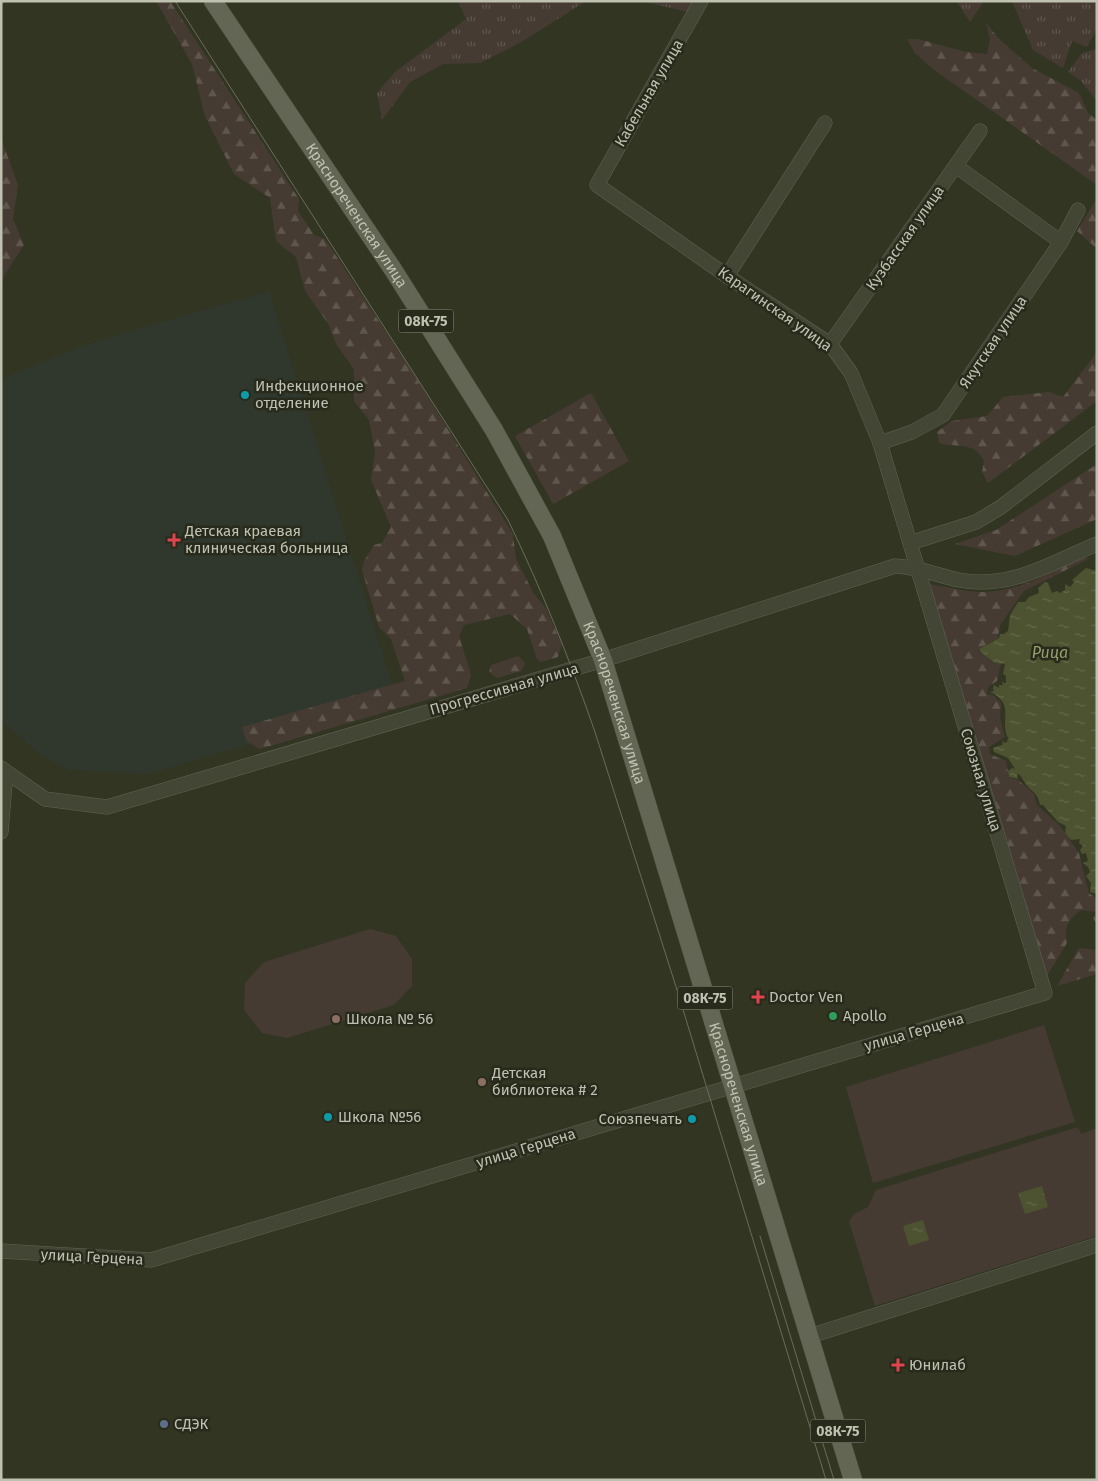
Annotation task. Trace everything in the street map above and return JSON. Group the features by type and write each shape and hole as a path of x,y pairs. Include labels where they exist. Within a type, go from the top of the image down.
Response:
{"main road":[{"name":"Краснореченская улица","path":"213,1 394,271 494,430 552,536 603,660 731,1086 810,1336 853,1480"}],"street":[{"name":"Кабельная улица","path":"597,185 701,1"},
{"path":"727,276 825,123"},
{"name":"Кузбасская улица","path":"830,344 980,131"},
{"path":"956,166 1060,242"},
{"name":"Карагинская улица","path":"597,185 727,276 830,344 851,373 880,442 917,567"},
{"name":"Якутская улица","path":"880,442 912,432 943,416 1060,242 1078,210"},
{"path":"910,543 976,522 1001,507 1097,433"},
{"name":"Прогрессивная улица","path":"4,770 45,799 107,807 603,660 895,566 917,567 959,580 1001,582 1021,576 1097,544"},
{"name":"Союзная улица","path":"917,567 1045,994"},
{"path":"1,832 4,770"},
{"name":"улица Герцена","path":"1,1251 151,1260 1045,994"},
{"path":"810,1336 1097,1245"}],"shaded area":[{"name":"Детская краевая клиническая больница","path":"269,291 397,700 149,774 69,770 38,753 1,720 1,379 88,344"}],"green space":[{"path":"156,1 170,1 299,199 298,211 314,235 325,239 413,373 513,534 516,559 534,594 545,607 562,644 558,657 541,662 537,659 527,629 510,614 464,625 459,636 471,675 467,688 260,749 247,742 242,727 405,681 391,639 379,627 362,570 364,561 374,545 382,543 391,527 371,480 375,452 369,420 354,401 354,369 336,344 329,325 305,291 296,257 276,241 270,198 234,174 205,116 192,64"},
{"path":"458,1 586,1 523,41 480,63 443,64 410,82 382,120 377,93 395,72 466,19"},
{"path":"641,1 696,1 689,12"},
{"path":"957,1 984,1 970,22 957,2"},
{"path":"1012,1 1097,1 1097,29 1087,47 1072,41 1063,68 1033,50"},
{"path":"986,23 1000,40 1032,68 1079,93 1088,113 1097,120 1097,185 933,69 915,53 907,39 918,39 966,52 987,54 990,39"},
{"path":"1097,49 1097,101 1080,80 1068,72 1082,53"},
{"path":"1,138 18,185 13,219 24,245 5,274 1,285"},
{"path":"1097,198 1097,249 1077,231"},
{"path":"1097,352 1097,401 988,483 982,472 984,461 980,454 965,446 939,443 937,432 952,421 987,416 1003,397 1049,392 1063,397"},
{"path":"591,393 629,461 553,504 515,436"},
{"path":"1097,464 1097,519 1015,556 955,544 996,530"},
{"path":"1082,558 1090,558 1024,591 1000,625 998,638 978,649 994,664 1001,663 997,681 988,687 987,694 993,695 1001,703 1000,718 1005,737 989,747 990,754 1006,761 1009,778 1018,780 1033,793 1037,805 1060,826 1079,853 1089,893 1097,899 1097,925 1093,918 1096,912 1081,910 1073,917 1068,924 1066,932 1067,943 1045,979 929,584 983,592 1009,589"},
{"path":"518,656 525,663 521,671 497,678 489,672 491,665"},
{"path":"370,929 396,936 412,959 412,986 394,1005 287,1038 262,1033 244,1010 245,983 264,962"},
{"path":"1079,948 1097,950 1097,974 1057,986"},
{"path":"1044,1025 1075,1122 873,1183 846,1087"},
{"path":"1078,1127 1081,1134 1097,1128 1097,1236 875,1306 849,1221 854,1214 868,1207 876,1190"}],"water":[{"name":"Рица","path":"1086,568 1097,571 1097,894 1090,892 1091,883 1086,876 1090,872 1083,863 1088,861 1086,853 1082,854 1080,850 1083,846 1079,843 1080,839 1071,840 1065,833 1066,826 1058,822 1043,805 1040,805 1036,794 1027,786 1019,774 1017,775 1018,779 1009,777 1008,771 1012,768 1015,769 1008,758 994,752 993,748 1002,745 1003,740 1004,743 1007,742 1008,738 1005,725 1005,707 998,697 990,692 994,691 994,685 999,688 999,685 1003,685 1002,682 1006,683 1006,676 1003,674 1005,664 994,663 979,649 999,638 1000,634 1008,631 1010,615 1018,602 1025,602 1029,597 1039,593 1038,588 1045,582 1048,583 1052,593 1057,591 1060,593 1065,590 1065,584 1070,587 1074,582 1072,580"},
{"path":"1042,1186 1048,1207 1025,1214 1018,1193"},
{"path":"923,1220 929,1240 909,1246 903,1226"}],"tram line":[{"path":"175,1 508,520 532,572 576,678 595,732 678,993 826,1480"},
{"path":"760,1236 834,1480"}],"place":[{"name":"Инфекционное отделение","path":"245,395"},
{"name":"Детская краевая клиническая больница","path":"174,540"},
{"name":"Doctor Ven","path":"758,997"},
{"name":"Apollo","path":"833,1016"},
{"name":"Школа № 56","path":"336,1019"},
{"name":"Детская библиотека # 2","path":"482,1082"},
{"name":"Школа №56","path":"328,1117"},
{"name":"Союзпечать","path":"692,1119"},
{"name":"Юнилаб","path":"898,1365"},
{"name":"СДЭК","path":"164,1424"}]}
